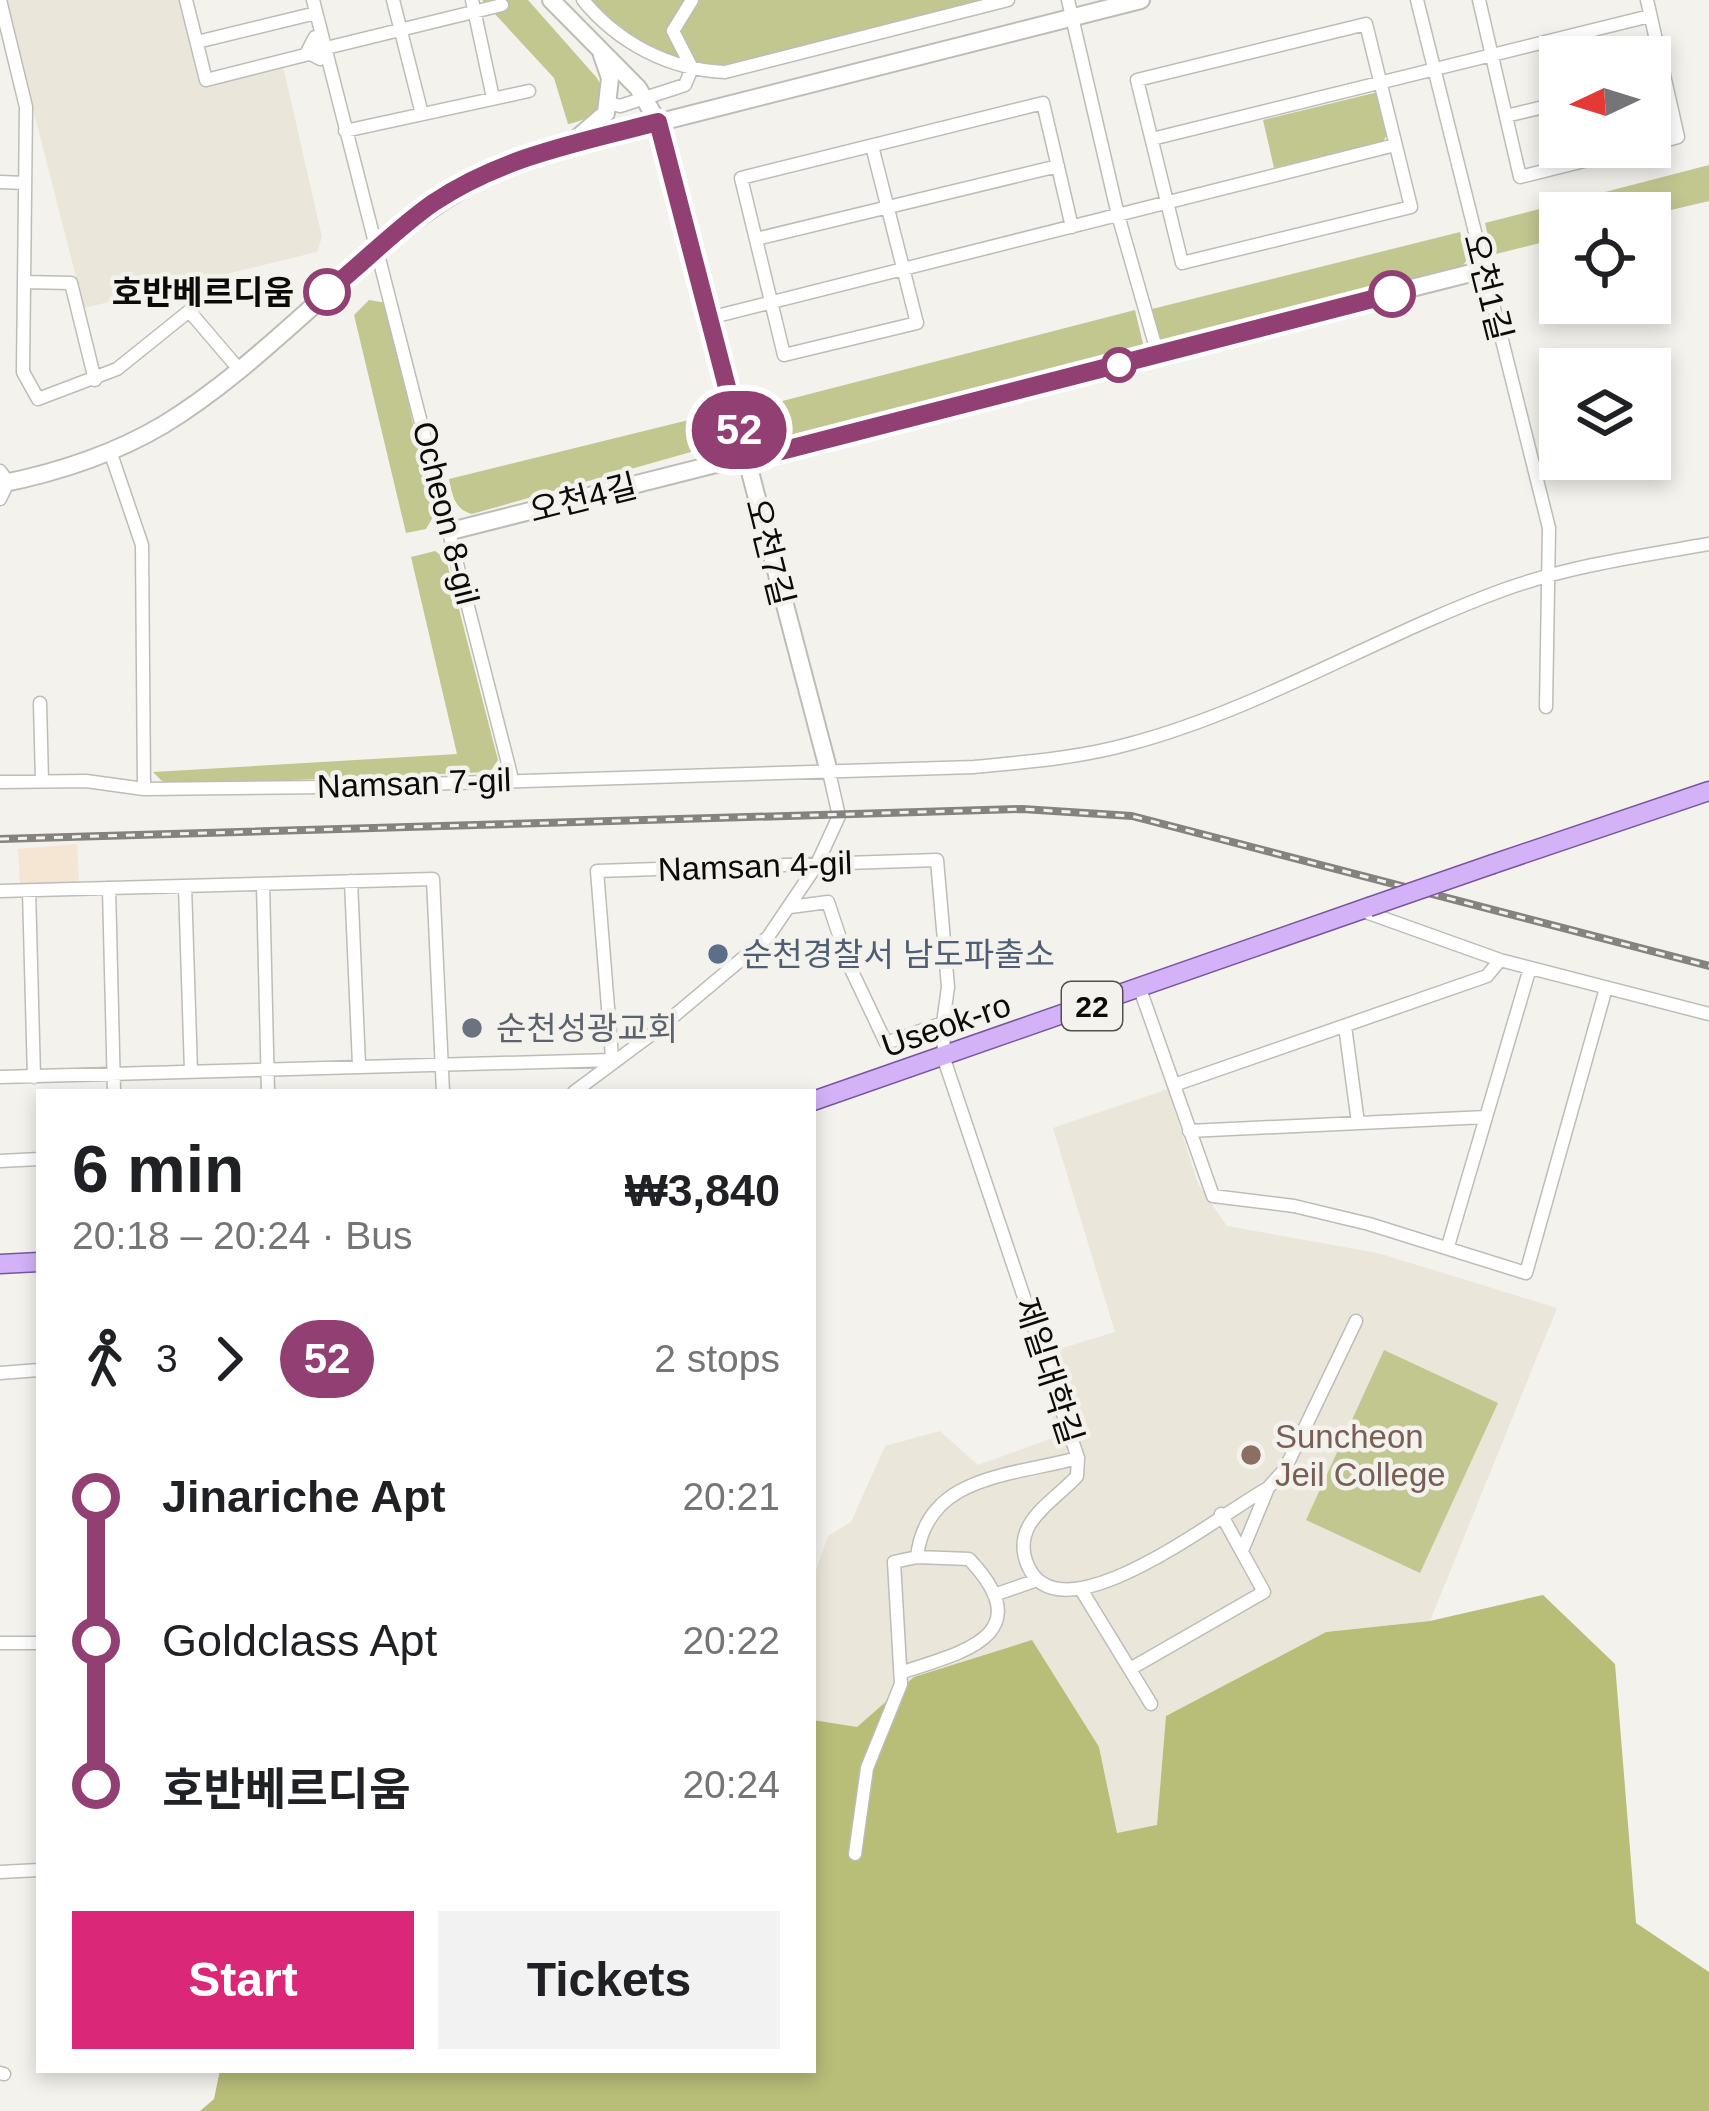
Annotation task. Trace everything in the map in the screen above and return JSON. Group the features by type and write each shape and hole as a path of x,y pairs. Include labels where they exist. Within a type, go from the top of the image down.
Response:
{"main road":[{"name":"22","path":"1365,909 1709,790"},
{"name":"Useok-ro","path":"816,1100 1365,909"},
{"path":"0,1264 36,1262"}],"street":[{"path":"0,0 26,107 23,372 38,398 95,380 224,284"},
{"path":"186,0 206,80 473,6 502,5"},
{"path":"393,0 422,114"},
{"name":"오천7길","path":"551,0 647,100 658,122 830,772"},
{"path":"583,0 632,44 692,68 736,70 1008,0"},
{"path":"692,0 673,31 692,68"},
{"path":"2,484 110,451 164,424 434,203 469,182 568,145 1071,9 1141,0"},
{"name":"오천1길","path":"1417,0 1549,528 1546,707"},
{"path":"1479,0 1520,177 1556,168"},
{"path":"1647,0 1652,36"},
{"path":"473,6 493,98"},
{"path":"197,42 315,7"},
{"name":"Ocheon 8-gil","path":"315,7 317,51 381,248 512,778"},
{"path":"1071,9 1118,215 1158,355"},
{"path":"1152,139 1650,16"},
{"path":"1366,24 1380,83 1411,207 1182,263 1138,80 1366,24"},
{"path":"568,145 602,120 609,103 610,78 602,54"},
{"path":"609,103 620,106 676,91 692,68"},
{"path":"345,130 529,91"},
{"path":"872,146 916,323 784,355 741,178 1043,103 1072,226"},
{"path":"1506,116 1539,108"},
{"path":"710,318 1395,145"},
{"path":"756,239 1058,166"},
{"path":"0,182 25,183"},
{"name":"오천4길","path":"451,530 746,460 1483,270"},
{"path":"24,282 71,284 95,380"},
{"path":"190,312 237,367"},
{"path":"110,451 142,545 144,789"},
{"name":"Namsan 7-gil","path":"0,782 144,789 974,767 1128,745 1550,574 1709,544"},
{"path":"40,703 43,781"},
{"path":"577,1089 737,963 790,908 839,816 830,772"},
{"name":"Namsan 4-gil","path":"612,1059 597,871 937,860 948,987 943,1023"},
{"path":"0,891 433,879 442,1089"},
{"path":"350,881 359,1065"},
{"path":"263,884 268,1089"},
{"path":"184,886 191,1071"},
{"path":"109,888 114,1089"},
{"path":"29,890 34,1077"},
{"path":"790,908 828,902 849,965 886,1043 943,1023"},
{"path":"1365,909 1500,960 1709,1014"},
{"path":"1174,1085 1487,976 1500,960"},
{"path":"1448,1246 1530,968"},
{"path":"1140,989 1213,1196 1294,1206 1528,1270 1606,988"},
{"name":"제일대학길","path":"943,1023 944,1058 1078,1458 1077,1476 1029,1525 1024,1552 1037,1580"},
{"path":"1345,1026 1358,1123"},
{"path":"0,1077 612,1059"},
{"path":"1189,1131 1486,1117"},
{"path":"0,1161 36,1160"},
{"path":"1241,1551 1268,1488 1285,1469 1356,1321"},
{"path":"0,1373 36,1370"},
{"path":"917,1557 920,1528 948,1494 1078,1458"},
{"path":"994,1595 1037,1580 1055,1591 1082,1591 1111,1582 1268,1488"},
{"path":"1130,1669 1264,1592 1221,1514"},
{"path":"855,1854 867,1768 903,1672 894,1562 960,1554 979,1570 994,1595 994,1626 977,1648 903,1672"},
{"path":"1082,1591 1151,1704"},
{"path":"0,1643 36,1643"},
{"path":"0,1872 36,1870"}],"shaded area":[{"path":"5,0 183,0 203,84 283,66 322,237 317,252 84,308"},
{"path":"77,844 79,882 20,884 18,849"},
{"name":"Suncheon Jeil College","path":"1168,1089 1198,1184 1227,1226 1378,1253 1557,1308 1430,1621 1326,1632 1166,1716 1157,1826 1117,1833 1099,1747 914,1677 857,1727 816,1720 816,1570 828,1536 851,1522 885,1446 940,1431 978,1465 1058,1436 1033,1357 1115,1332 1053,1128"}],"green space":[{"path":"482,0 528,0 597,78 603,89 593,114 568,124 554,78"},
{"path":"591,0 999,0 735,66 694,62 657,49"},
{"path":"1378,92 1388,132 1383,142 1274,168 1263,120"},
{"path":"1709,165 1709,201 1671,210 1671,192 1605,192"},
{"path":"1539,209 1539,243 1492,255 1485,223"},
{"path":"1460,232 1467,260 1458,272 1161,346 1152,309"},
{"path":"369,300 387,303 433,517 426,529 406,533 354,315"},
{"path":"1135,310 1144,348 766,445 751,436 744,411"},
{"path":"713,414 718,434 712,446 472,514 458,505 451,491 449,479"},
{"path":"435,551 446,559 498,760 490,772 166,785 153,772 457,754 411,557"},
{"path":"1384,1350 1498,1403 1420,1573 1306,1520"},
{"path":"1543,1595 1615,1664 1636,1923 1709,1972 1709,2111 200,2111 214,2099 219,2073 816,2073 816,1720 857,1727 914,1677 1032,1640 1099,1747 1117,1833 1157,1825 1166,1716 1326,1632 1430,1621"}],"railway":[{"path":"0,839 1022,809 1132,816 1709,966"}],"bus line":[{"name":"52","path":"327,292 411,220 486,173 554,148 658,122 746,460 1392,294"}],"place":[{"name":"호반베르디움","path":"327,292"},
{"name":"순천경찰서 남도파출소","path":"718,954"},
{"name":"순천성광교회","path":"472,1028"},
{"name":"Suncheon Jeil College","path":"1251,1455"}]}
